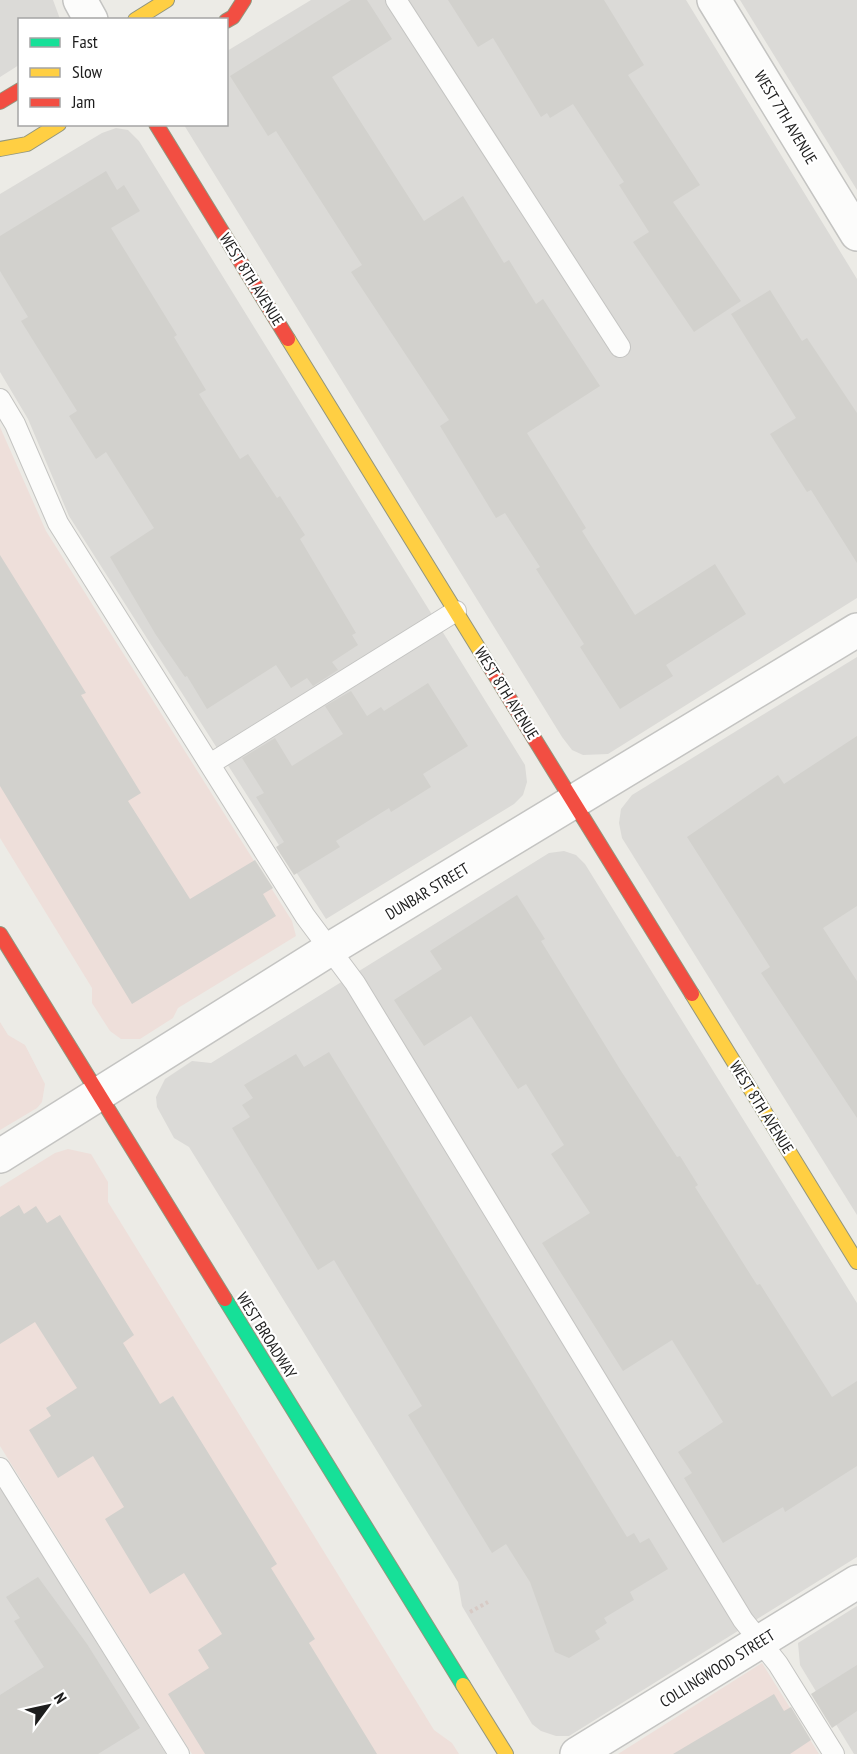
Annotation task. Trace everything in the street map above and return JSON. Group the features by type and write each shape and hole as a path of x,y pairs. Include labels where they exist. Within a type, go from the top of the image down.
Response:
{"street":[{"path":"80,0 91,18"},
{"path":"138,18 166,0"},
{"path":"228,20 233,17 244,0"},
{"name":"WEST 7TH AVENUE","path":"714,0 857,234"},
{"path":"0,102 18,91"},
{"path":"0,149 27,144 56,126"},
{"name":"WEST 8TH AVENUE","path":"157,126 857,1262"},
{"name":"DUNBAR STREET","path":"0,1156 330,949 857,630"},
{"name":"WEST BROADWAY","path":"0,934 506,1754"},
{"name":"COLLINGWOOD STREET","path":"577,1754 857,1582"}],"lane":[{"path":"396,0 620,347"},
{"path":"0,399 15,424 58,523 304,916 356,982 737,1610 778,1664 834,1754"},
{"path":"210,764 456,611"},
{"path":"0,1468 179,1754"}],"path":[{"path":"470,1612 488,1602"}],"shaded area":[{"path":"0,0 53,0 60,18 18,18 18,66 0,77"},
{"path":"311,0 686,0 857,279 857,598 608,754 583,755 572,750 185,126 228,126 228,50"},
{"path":"740,0 857,0 857,190"},
{"path":"116,128 128,130 139,141 525,765 527,782 523,795 514,804 326,919 69,516 28,419 0,372 0,194 102,133"},
{"path":"0,427 46,531 292,921 296,936 178,1008 173,1018 140,1039 121,1039 110,1031 92,1003 92,988 0,838"},
{"path":"857,657 857,1215 622,838 619,823 621,809 632,795"},
{"path":"564,851 576,855 585,864 857,1303 857,1557 569,1736 556,1736 541,1731 532,1724 462,1606 458,1582 189,1147 174,1138 157,1107 156,1097 165,1079 192,1061 211,1063 549,853"},
{"path":"0,1022 8,1035 25,1045 45,1084 42,1102 37,1108 0,1130"},
{"path":"68,1149 91,1154 108,1182 108,1202 434,1730 452,1743 459,1754 192,1754 0,1446 0,1187 55,1153"},
{"path":"0,1487 166,1754 0,1754"},
{"path":"857,1606 857,1754 854,1754 800,1665 798,1643"},
{"path":"762,1663 819,1754 618,1754"}],"building":[{"path":"351,0 367,0 392,39 332,77 424,221 463,196 504,263 509,260 536,304 543,299 600,386 527,433 586,528 582,531 635,615 715,564 746,614 666,665 673,676 620,709 580,647 584,644 536,569 540,567 505,513 496,518 440,426 449,420 351,272 362,265 276,131 268,136 230,76"},
{"path":"448,0 604,0 644,65 628,75 700,185 673,202 741,301 694,332 633,242 649,232 619,185 624,182 573,104 550,118 547,113 541,117 493,38 478,47"},
{"path":"106,171 117,190 124,185 140,211 111,228 177,335 174,337 206,390 199,394 240,459 248,454 277,498 280,496 305,535 300,539 356,633 352,635 358,645 332,662 338,670 313,686 307,678 291,688 276,665 207,709 187,676 185,677 156,635 110,557 154,528 106,452 96,459 69,416 77,411 21,321 28,317 0,271 0,236"},
{"path":"770,290 802,341 807,338 857,413 857,563 811,490 807,492 770,434 796,418 731,314"},
{"path":"0,555 86,693 81,695 141,793 128,801 190,899 255,860 273,888 263,894 276,916 132,1004 0,786"},
{"path":"428,683 468,746 423,774 431,787 391,812 389,808 336,841 340,847 294,875 276,847 284,842 256,797 264,793 242,758 275,738 292,766 343,734 325,706 351,691 367,716 381,707 384,711"},
{"path":"857,736 857,906 823,928 857,981 857,1118 761,973 770,967 687,837 778,775 784,784"},
{"path":"517,895 545,939 541,941 621,1071 677,1157 680,1156 698,1185 695,1187 832,1397 857,1381 857,1466 785,1512 783,1507 723,1543 684,1478 692,1473 678,1452 723,1422 672,1340 623,1371 542,1243 590,1213 551,1154 564,1145 526,1084 518,1089 471,1016 424,1046 394,1000 442,969 430,951"},
{"path":"329,1052 627,1537 634,1533 640,1543 649,1538 668,1569 630,1592 634,1600 604,1618 607,1623 595,1631 600,1639 569,1658 555,1652 530,1582 506,1544 492,1553 408,1415 422,1406 334,1260 318,1270 232,1128 250,1117 242,1105 253,1098 244,1085 296,1054 304,1067"},
{"path":"19,1205 24,1214 36,1206 47,1223 60,1215 134,1335 123,1343 160,1404 173,1396 277,1564 271,1568 315,1639 309,1643 377,1754 205,1754 168,1694 209,1668 198,1650 222,1634 184,1573 150,1594 105,1519 124,1507 93,1456 58,1478 29,1430 51,1416 46,1408 77,1388 35,1322 0,1344 0,1217"},
{"path":"38,1577 87,1644 140,1728 98,1754 0,1754 0,1695 44,1667 14,1621 20,1618 6,1597"},
{"path":"857,1665 857,1711 832,1728 811,1694"},
{"path":"774,1694 784,1711 791,1707 811,1740 790,1754 673,1754"}],"traffic: fast":[{"path":"225,1299 463,1685"}],"traffic: slow":[{"path":"138,18 167,0"},
{"path":"0,149 27,144 56,126"},
{"path":"288,339 490,667"},
{"path":"692,994 857,1262"},
{"path":"463,1685 506,1754"}],"traffic: jam":[{"path":"228,20 233,17 244,0"},
{"path":"0,102 18,91"},
{"path":"157,126 288,339"},
{"path":"490,667 692,994"},
{"path":"0,934 225,1299"}]}
